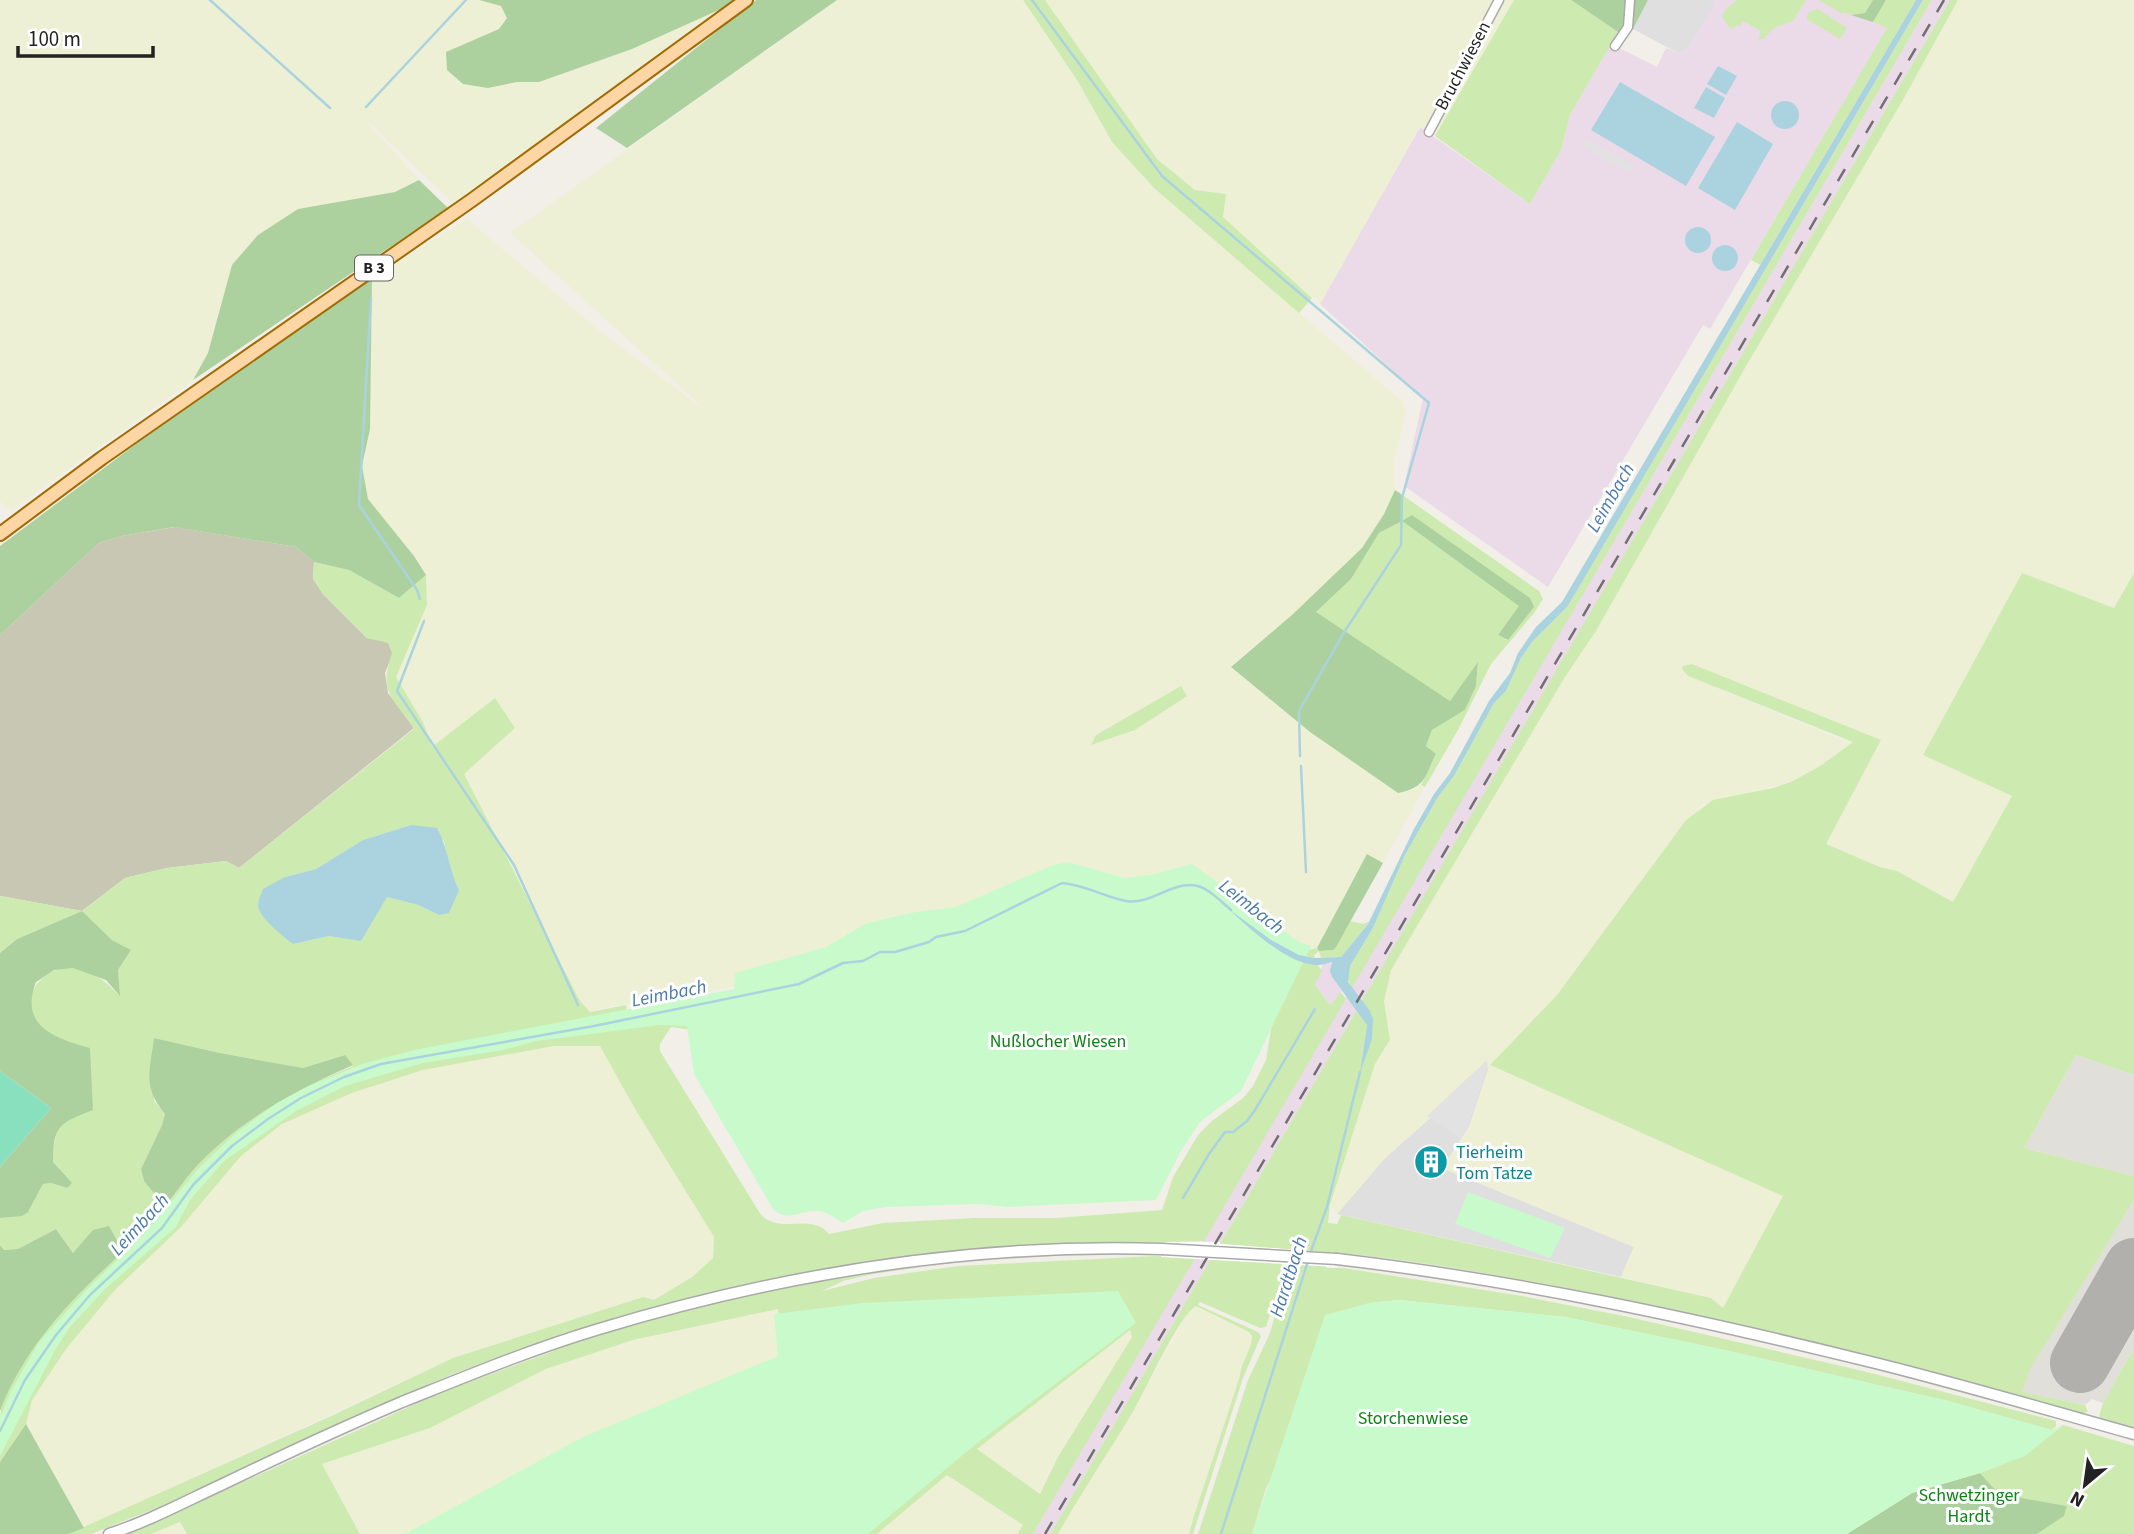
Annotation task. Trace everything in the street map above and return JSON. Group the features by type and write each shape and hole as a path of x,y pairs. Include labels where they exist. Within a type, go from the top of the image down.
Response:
{"main road":[{"name":"B 3","path":"0,534 112,451 472,200 746,0"}],"street":[{"name":"Bruchwiesen","path":"1429,132 1499,0"},
{"path":"1615,46 1628,27 1630,0"},
{"path":"109,1534 383,1410 586,1333 687,1304 788,1282 928,1259 1040,1251 1162,1249 1337,1259 1524,1286 1694,1320 1865,1360 2134,1434"}],"shaded area":[{"path":"0,0 479,0 501,6 507,17 499,29 446,52 488,88 517,82 539,82 632,49 721,9 459,209 360,114 419,180 395,192 298,209 217,326 208,353 193,380 11,510 0,502"},
{"path":"837,0 1023,0 1077,80 1112,142 1154,188 1402,401 1406,412 1394,462 1395,490 1363,548 1293,614 1231,666 1310,732 1398,793 1421,785 1425,787 1383,863 1367,855 1317,948 771,980 590,1012 580,1001 463,774 515,728 495,698 432,748 423,722 396,677 427,605 426,575 368,499 362,466 370,429 372,277 467,219 600,331 710,414 510,233","holes":["1181,686 1135,730 1091,744 1096,735"]},
{"path":"1045,0 1514,0 1435,136 1420,127 1320,304 1223,217 1225,194 1195,190 1157,159"},
{"path":"1648,0 1711,0 1716,3 1689,48 1678,53 1633,29"},
{"path":"1711,0 1886,0 1873,22 1888,28 1710,329 1703,325 1548,587 1404,486 1423,398 1320,304 1420,127 1530,204 1561,150 1570,115 1611,44 1657,67 1666,48 1678,53 1689,48 1715,4"},
{"path":"1932,0 1950,0 1050,1534 1033,1534 1168,1300"},
{"path":"1958,0 2134,0 2134,573 2114,609 2022,573 1923,755 2013,796 1953,902 1897,871 1880,867 1826,844 1881,740 1692,664 1686,665 1688,676 1853,742 1820,766 1793,781 1703,805 1687,820 1557,995 1491,1065 1784,1196 1722,1309 1711,1298 1621,1277 1634,1247 1442,1168 1469,1127 1489,1066 1385,1158 1337,1214 1330,1205 1375,1064 1386,1049 1389,1030 1384,1001 1391,970 1565,677 1596,631"},
{"path":"1587,140 1633,165 1629,172 1583,147"},
{"path":"175,527 296,547 314,562 313,579 323,594 367,638 388,642 393,653 385,673 388,693 414,728 239,868 226,861 167,868 125,878 82,911 0,896 0,635 99,543 122,536"},
{"path":"1331,962 1331,976 1342,991 1330,1005 1315,985 1323,964"},
{"path":"554,1046 600,1046 635,1109 714,1237 713,1258 692,1277 654,1300 642,1297 453,1358 84,1528 26,1424 32,1400 66,1349 115,1290 181,1227 241,1156 282,1124 352,1093 423,1070"},
{"path":"2076,1055 2134,1075 2134,1176 2024,1148"},
{"path":"1486,1061 1488,1064 1468,1126 1460,1138 1427,1116"},
{"path":"1490,1065 1469,1127 1442,1168 1634,1247 1621,1277 1337,1214 1385,1158"},
{"path":"2134,1200 2134,1348 2103,1403 2092,1399 2085,1405 2021,1392 2028,1371"},
{"path":"1196,1306 1249,1332 1252,1343 1240,1370 1189,1534 1058,1534 1134,1410 1181,1324"},
{"path":"779,1309 784,1358 429,1534 361,1534 322,1464 430,1428 546,1369 633,1340"},
{"path":"1130,1330 1132,1337 1058,1457 1041,1494 977,1449"},
{"path":"947,1475 1023,1525 1017,1534 877,1534"},
{"path":"180,1522 187,1534 151,1534"}],"green space":[{"path":"479,0 733,0 721,9 632,49 539,82 517,82 488,88 463,84 447,70 446,52 499,29 507,18 501,6"},
{"path":"756,0 837,0 627,148 596,128"},
{"path":"1023,0 1045,0 1157,159 1195,190 1226,194 1223,217 1312,298 1299,313 1154,188 1112,142 1077,80"},
{"path":"1514,0 1571,0 1618,32 1570,115 1561,150 1530,204 1435,136"},
{"path":"1571,0 1648,0 1633,29 1618,32"},
{"path":"1737,0 1806,0 1793,21 1774,28 1763,39 1758,39 1761,31 1743,21 1733,29 1722,16"},
{"path":"1819,0 1873,0 1865,13 1851,15 1844,12 1842,14"},
{"path":"1873,0 1886,0 1873,22 1851,15 1865,13"},
{"path":"1886,0 1916,0 1760,265 1751,260 1887,28 1873,22"},
{"path":"1923,0 1932,0 1352,988 1347,979 1350,966 1373,928 1405,855 1438,797 1454,776 1494,703 1506,691 1521,658 1532,642 1567,607 1578,589"},
{"path":"1950,0 1958,0 1903,100 1749,361 1596,631 1565,677 1391,970 1384,1001 1390,1040 1375,1064 1330,1205 1328,1223 1337,1224 1341,1215 1711,1298 1723,1308 1783,1196 1490,1065 1557,995 1686,820 1713,800 1773,788 1793,781 1820,766 1853,742 1688,676 1682,669 1683,666 1692,664 1881,740 1826,844 1880,867 1897,871 1953,902 2012,796 1923,755 2022,573 2114,608 2134,573 2134,1075 2076,1055 2024,1148 2134,1176 2134,1200 2029,1371 2022,1392 2085,1405 2088,1412 2080,1414 1822,1345 1627,1300 1444,1266 1326,1252 1326,1268 1343,1268 1522,1296 1629,1317 1863,1371 2056,1421 2056,1426 2052,1430 1948,1401 1565,1317 1399,1300 1369,1303 1266,1488 1252,1534 1198,1534 1248,1380 1270,1333 1293,1250 1220,1244 1357,1010 1367,1025 1361,1068 1373,1019 1362,1001"},
{"path":"1818,9 1847,28 1840,39 1806,19 1809,12"},
{"path":"419,180 448,208 193,380 208,353 232,265 258,235 298,209 395,192"},
{"path":"372,277 370,429 362,466 368,499 426,575 399,598 349,570 314,562 296,547 174,527 99,543 0,635 0,546 140,441"},
{"path":"1395,490 1401,494 1402,521 1379,533 1351,579 1316,612 1450,701 1478,662 1476,686 1465,710 1432,730 1426,746 1436,754 1423,780 1414,788 1398,793 1310,732 1231,667 1293,614 1362,548 1384,514"},
{"path":"1401,494 1539,591 1543,599 1491,664 1458,730 1425,787 1421,785 1436,755 1426,746 1432,730 1465,710 1476,686 1478,664 1450,701 1315,613 1351,579 1379,533 1402,521","holes":["1403,522 1534,607 1507,640 1498,635 1520,606"]},
{"path":"1412,515 1530,598 1534,607 1508,640 1498,635 1519,606 1402,521"},
{"path":"314,562 349,570 399,598 426,575 427,605 396,677 423,722 432,747 495,698 515,728 464,774 580,1001 590,1012 626,1005 629,1022 776,991 692,1030 671,1027 660,1044 660,1051 761,1215 770,1221 814,1225 829,1234 883,1223 974,1218 1056,1218 1162,1210 1173,1177 1198,1135 1243,1098 1253,1086 1266,1060 1277,993 1300,961 1317,965 1322,970 1315,985 1330,1005 1341,992 1346,999 1204,1241 1013,1246 900,1257 736,1287 652,1307 622,1319 567,1332 453,1374 348,1419 169,1503 91,1534 68,1534 453,1358 643,1297 654,1300 692,1277 713,1258 714,1237 635,1109 600,1046 554,1046 423,1070 352,1093 282,1124 241,1156 181,1227 115,1290 66,1349 32,1400 26,1424 0,1462 1,1408 21,1364 69,1303 123,1252 80,1246 73,1253 56,1229 18,1249 4,1250 0,1245 0,1218 28,1212 43,1184 51,1183 67,1188 71,1183 53,1162 53,1149 58,1127 67,1120 90,1049 40,1027 31,1012 32,992 44,976 63,968 73,968 93,974 119,995 118,970 131,950 112,940 82,911 125,878 167,868 226,861 239,868 414,729 394,702 387,687 392,653 388,643 367,638 323,594 313,579","holes":["411,825 444,841 450,872 459,890 439,915 418,905 387,897 360,940 329,936 293,944 285,877 316,869 363,840","154,1038 303,1068 345,1055 353,1066 289,1096 249,1121 195,1168 166,1207 144,1181 141,1169 165,1114 154,1101"]},
{"path":"1181,686 1187,696 1135,730 1091,745 1096,735"},
{"path":"1367,854 1383,863 1336,947 1333,950 1319,951 1317,948"},
{"name":"Nußlocher Wiesen","path":"1068,862 1124,878 1150,875 1192,864 1299,942 1311,946 1241,1091 1200,1122 1181,1151 1156,1200 1007,1207 978,1204 886,1207 863,1211 843,1223 820,1211 789,1216 778,1213 773,1209 694,1074 687,1026 660,1025 536,1041 503,1050 423,1063 345,1086 296,1111 224,1161 190,1200 176,1227 104,1290 69,1328 0,1456 0,1418 11,1391 39,1342 87,1289 147,1231 197,1170 236,1133 277,1103 309,1086 362,1064 414,1050 734,989 735,973 826,947 865,924 910,913 956,907 1053,865"},
{"path":"0,896 82,911 17,939 0,953"},
{"path":"82,911 112,940 131,950 118,970 120,996 106,980 73,968 54,970 36,982 32,1009 43,1028 64,1040 90,1048 93,1110 66,1122 57,1133 53,1162 72,1183 67,1188 51,1183 43,1184 28,1212 22,1216 0,1218 0,1167 51,1108 0,1071 0,953 17,939"},
{"path":"1351,921 1363,924 1370,921 1341,957 1321,958 1319,951 1333,950"},
{"path":"1317,948 1319,951 1314,955 1315,958 1295,953"},
{"path":"154,1038 303,1068 345,1055 353,1065 289,1096 249,1121 195,1168 165,1207 144,1181 141,1169 165,1114 150,1086"},
{"path":"0,1071 51,1108 0,1167"},
{"path":"1468,1192 1565,1228 1550,1258 1455,1224"},
{"path":"109,1226 123,1252 68,1305 36,1344 10,1387 0,1411 0,1245 4,1250 18,1249 56,1229 73,1253 93,1230"},
{"path":"1094,1253 1155,1254 981,1261"},
{"path":"1155,1256 1195,1258 1033,1534 1017,1534 1023,1525 947,1475 877,1534 429,1534 784,1358 778,1309 633,1340 546,1369 430,1428 322,1464 360,1534 187,1534 180,1522 151,1534 128,1534 442,1392 556,1348 755,1294 889,1271 930,1266 873,1274 843,1281 822,1291 874,1278 958,1266","holes":["1130,1330 1132,1337 1058,1457 1040,1494 977,1449"]},
{"path":"1211,1259 1287,1263 1266,1327 1260,1328 1200,1302 1198,1305 1258,1332 1261,1336 1243,1378 1193,1534 1189,1534 1194,1516 1252,1336 1249,1332 1196,1306 1172,1337 1135,1408 1058,1534 1050,1534"},
{"path":"981,1261 930,1266 957,1262"},
{"path":"1349,1265 1524,1290 1693,1323 1864,1365 2056,1418 1863,1366 1693,1325 1523,1292"},
{"path":"1118,1291 1136,1323 976,1444 868,1534 405,1534 583,1437 778,1356 774,1314 863,1303"},
{"name":"Storchenwiese","path":"1399,1300 1565,1317 1948,1401 2052,1430 2063,1425 2025,1456 1980,1473 1912,1493 1847,1534 1252,1534 1325,1315 1369,1303"},
{"path":"2134,1348 2134,1430 2098,1420 2103,1403"},
{"path":"26,1424 84,1528 68,1534 0,1534 0,1462"},
{"path":"2063,1425 2134,1446 2134,1534 2037,1534 2064,1516 2067,1506 1999,1494 1980,1473 2024,1454"},
{"name":"Schwetzinger Hardt","path":"1980,1473 1999,1494 2067,1506 2064,1516 2037,1534 1847,1534 1912,1493"}],"water":[{"path":"1916,0 1923,0 1578,589 1567,607 1532,642 1521,658 1506,691 1494,703 1454,776 1438,797 1405,855 1373,928 1350,966 1348,982 1373,1019 1372,1039 1360,1073 1367,1025 1332,977 1332,962 1317,965 1304,963 1280,952 1230,910 1271,940 1299,955 1315,958 1341,957 1368,924 1414,829 1434,794 1450,773 1489,701 1510,673 1518,653 1536,627 1562,602"},
{"path":"1718,66 1737,76 1726,95 1707,84"},
{"path":"1620,82 1715,137 1686,186 1591,130"},
{"path":"1706,87 1725,98 1714,118 1694,108"},
{"path":"1785,101 1795,105 1799,115 1795,125 1785,129 1775,125 1771,115 1775,105"},
{"path":"1737,122 1773,144 1735,210 1698,188"},
{"path":"1698,227 1708,230 1711,240 1708,250 1698,253 1688,250 1685,240 1688,230"},
{"path":"1725,245 1734,249 1738,258 1734,267 1725,271 1716,267 1712,258 1716,249"},
{"path":"411,825 437,828 441,836 459,890 449,913 439,915 418,905 387,897 361,941 329,936 293,944 273,927 260,911 258,904 263,889 285,877 316,869 363,840"}],"pier":[{"path":"1162,1242 1220,1242 1338,1253 1337,1267 1161,1257"}],"waterway":[{"path":"210,0 330,108"},
{"path":"366,107 466,0"},
{"path":"1032,0 1162,176 1429,403 1402,498 1401,545 1343,634 1299,711 1300,756"},
{"path":"371,298 359,505 417,590 420,599"},
{"path":"424,621 397,691 514,865 578,1005"},
{"path":"1301,766 1306,872"},
{"name":"Leimbach","path":"0,1431 25,1380 56,1335 90,1295 162,1228 193,1185 232,1146 268,1119 301,1098 344,1077 381,1064 594,1026 799,984 843,963 863,961 880,952 895,952 929,942 936,937 965,931 1062,883 1126,901 1146,899 1185,885 1195,885 1208,891 1231,910"},
{"name":"Leimbach","path":"1183,1198 1225,1132 1233,1132 1247,1121 1255,1110 1315,1009"},
{"name":"Hardtbach","path":"1310,1254 1327,1207 1360,1072"},
{"name":"Hardtbach","path":"1221,1534 1308,1261"}],"runway":[{"path":"2080,1363 2134,1268"}],"railway":[{"path":"1045,1534 1944,0"}],"place":[{"name":"Tierheim Tom Tatze","path":"1431,1162"}]}
